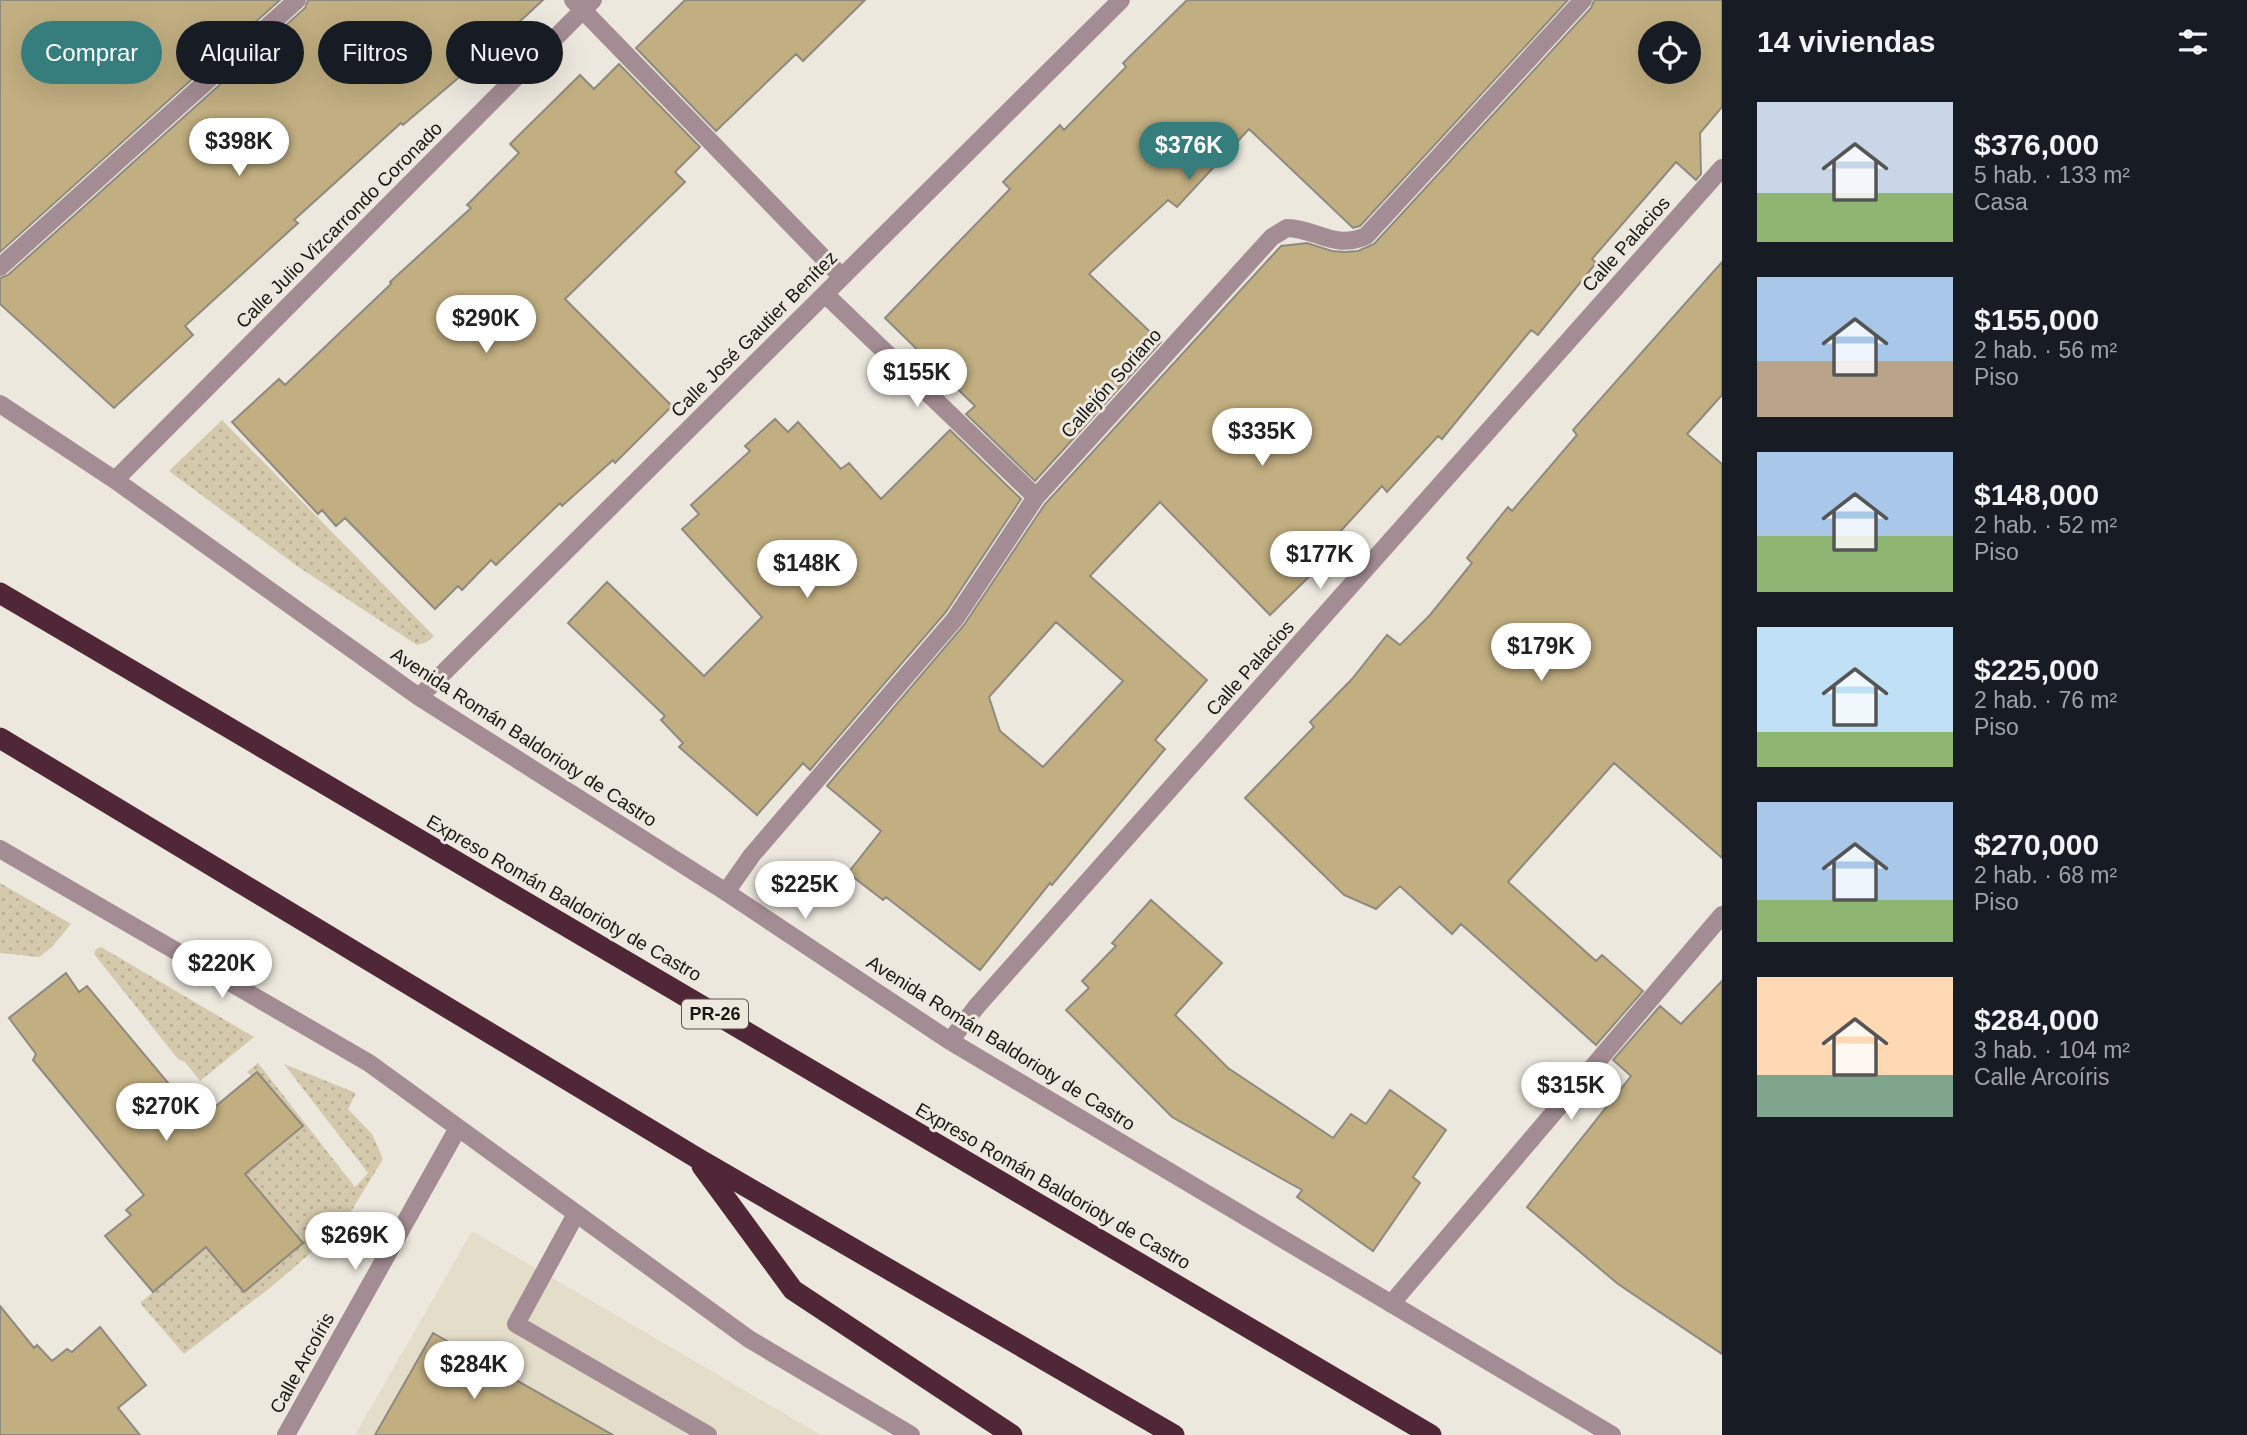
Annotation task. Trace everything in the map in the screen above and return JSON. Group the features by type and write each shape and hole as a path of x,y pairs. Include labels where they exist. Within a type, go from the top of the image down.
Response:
{"highway":[{"name":"Expreso Román Baldorioty de Castro","path":"0,593 1431,1435"},
{"path":"0,738 697,1158 1174,1435"},
{"path":"697,1158 793,1290 1012,1435"}],"street":[{"path":"0,267 297,0"},
{"name":"Calle José Gautier Benítez","path":"419,697 1121,0"},
{"name":"Callejón Soriano","path":"726,892 752,855 955,619 1036,497 1272,237 1287,228 1340,243 1354,242 1366,236 1583,0"},
{"path":"582,4 841,276"},
{"name":"Calle Julio Vizcarrondo Coronado","path":"115,480 582,4"},
{"name":"Calle Palacios","path":"950,1041 977,1006 1722,168"},
{"path":"825,294 1036,497"},
{"name":"Avenida Román Baldorioty de Castro","path":"0,404 115,480 419,697 726,892 950,1041 1612,1435"},
{"path":"0,849 369,1063 749,1339 911,1435"},
{"path":"1391,1304 1722,915"},
{"name":"Calle Arcoíris","path":"286,1435 458,1128"},
{"path":"576,1214 516,1324 708,1435"}],"shaded area":[{"path":"222,420 434,636 417,645 297,566 169,471"},
{"path":"0,883 71,924 52,947 39,957 0,953"},
{"path":"101,947 254,1037 200,1081 185,1062 178,1059 94,954 96,949"},
{"path":"258,1063 355,1187 368,1173 284,1064 356,1093 348,1109 372,1134 383,1159 342,1226 271,1287 184,1354 140,1303 206,1247 244,1292 303,1243 245,1174 302,1126 257,1072 252,1076 247,1072"},
{"path":"472,1231 821,1435 355,1435"}],"building":[{"path":"0,0 280,0 257,21 176,21 176,84 187,84 0,252"},
{"path":"308,0 543,0 520,21 446,21 446,84 451,84 403,125 401,123 294,220 298,223 185,326 193,335 114,408 0,304 0,278 8,275 220,84 304,84 304,21 291,21 305,8"},
{"path":"685,0 865,0 803,61 796,54 716,131 636,48"},
{"path":"1187,0 1568,0 1360,226 1353,228 1249,129 1177,207 1168,200 1089,274 1161,342 1035,481 966,414 975,406 885,318 1010,189 1003,182 1060,125 1064,130 1126,67 1123,63"},
{"path":"1594,0 1722,0 1722,107 1700,133 1701,174 1696,180 1676,162 1592,259 1596,263 1538,335 1531,330 1442,439 1438,436 1387,492 1382,486 1316,558 1322,564 1270,615 1160,502 1090,576 1207,680 1155,740 1165,749 1052,885 1050,883 980,970 886,897 883,900 848,873 881,831 827,786 964,625 1045,504 1281,246 1307,243 1345,252 1358,251 1374,244 1591,8","holes":["1056,622 1123,681 1043,767 1000,731 989,697"]},
{"path":"619,64 700,147 675,172 685,182 565,299 672,406 615,463 613,460 562,506 560,503 496,565 491,560 462,590 458,586 435,609 345,518 336,526 322,510 318,514 232,422 279,379 285,385 391,284 390,282 471,208 467,205 519,153 510,144 580,75 594,89"},
{"path":"1722,262 1722,395 1687,434 1722,464 1722,858 1614,763 1508,882 1596,961 1602,955 1643,991 1596,1045 1461,924 1452,934 1400,886 1376,909 1344,895 1245,798 1314,727 1310,722 1352,679 1387,635 1400,645 1430,615 1472,563 1467,558 1508,507 1512,511 1577,435 1573,430"},
{"path":"775,419 788,432 798,422 841,469 849,463 881,499 950,430 1021,499 946,612 810,770 803,763 757,815 679,747 683,743 661,720 665,716 568,623 607,582 704,676 762,617 682,529 699,514 691,505 750,451 745,446"},
{"path":"1151,900 1222,963 1175,1015 1228,1068 1333,1138 1351,1114 1366,1124 1390,1090 1446,1130 1413,1177 1420,1183 1373,1251 1297,1197 1302,1190 1172,1117 1066,1010 1089,988 1082,981 1116,946 1112,943"},
{"path":"66,973 79,992 87,986 199,1120 257,1072 303,1126 245,1174 303,1243 244,1292 206,1247 153,1292 105,1236 131,1215 126,1210 144,1195 33,1060 36,1054 9,1018"},
{"path":"1722,981 1722,1354 1618,1284 1527,1207 1631,1076 1613,1060 1660,1006 1681,1024"},
{"path":"0,1306 34,1348 37,1345 52,1361 67,1349 72,1352 100,1327 146,1385 118,1408 140,1435 0,1435"},
{"path":"433,1333 613,1435 375,1435"}]}
